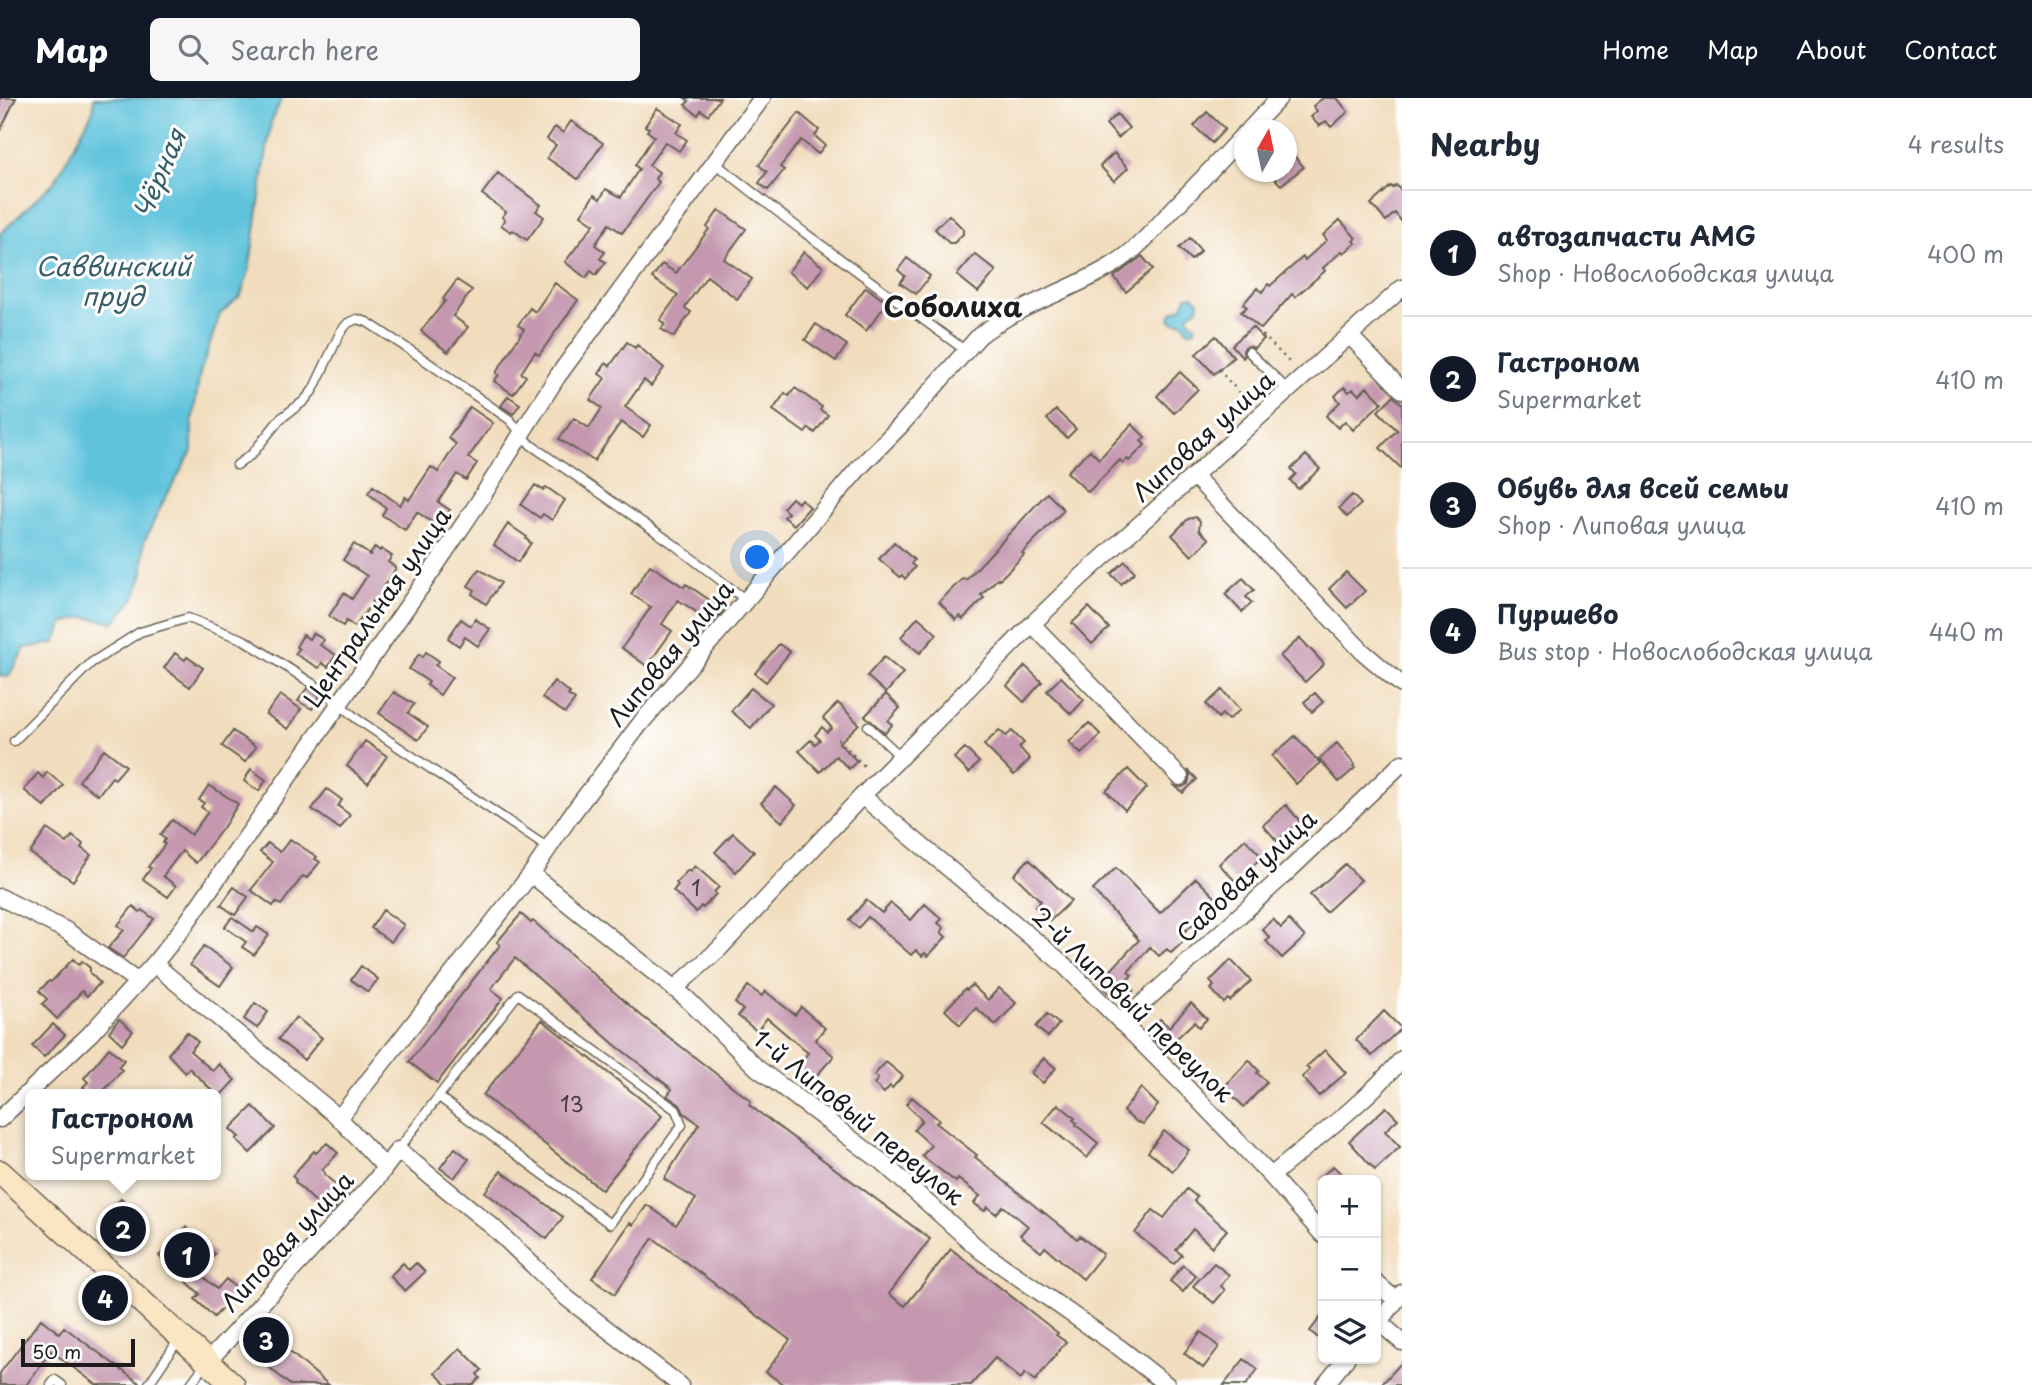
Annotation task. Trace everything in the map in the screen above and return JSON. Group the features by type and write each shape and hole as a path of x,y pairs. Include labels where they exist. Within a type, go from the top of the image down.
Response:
{"main road":[{"path":"0,1172 233,1385"}],"street":[{"name":"Центральная улица","path":"32,1089 90,1034 138,982 213,888 478,503 558,377 762,98"},
{"path":"1259,119 1279,98"},
{"name":"Липовая улица","path":"339,1118 531,874 569,818 640,724 859,468 901,425 979,336 1035,302 1112,266 1128,254 1234,145"},
{"name":"Липовая улица","path":"674,989 719,949 862,796 1031,624 1402,288"},
{"path":"1350,336 1402,390"},
{"path":"1194,475 1363,653 1402,685"},
{"path":"1031,624 1180,776"},
{"name":"Садовая улица","path":"1121,1023 1282,877 1402,763"},
{"name":"2-й Липовый переулок","path":"862,796 1062,963 1185,1086 1318,1229"},
{"name":"1-й Липовый переулок","path":"531,874 674,989 757,1068 882,1162 981,1251 1120,1348 1167,1385"},
{"path":"0,897 67,931 138,982"},
{"path":"154,964 339,1118 385,1167"},
{"path":"1271,1176 1338,1120 1402,1059"},
{"name":"Центральная улица","path":"0,1119 25,1095"},
{"path":"398,1150 493,1227 568,1299 676,1384"},
{"name":"Липовая улица","path":"208,1361 375,1181 398,1150"},
{"path":"1381,1286 1399,1296 1381,1319"},
{"path":"1381,1327 1402,1342"},
{"path":"1325,1385 1342,1364"}],"lane":[{"path":"715,163 966,351"},
{"path":"237,465 252,454 280,419 304,401 313,390 341,331 348,323 357,319 367,322 416,354 510,420 531,445 672,544 746,600"},
{"path":"1249,352 1289,391"},
{"path":"14,741 92,663 140,632 188,618 244,640 324,691 357,719 548,848"},
{"path":"867,726 901,757"},
{"path":"398,1150 439,1097 519,994 676,1110 682,1125 610,1224 439,1097"},
{"path":"148,1385 181,1337"},
{"path":"190,1385 208,1361"},
{"path":"51,1385 54,1380 62,1385"}],"path":[{"path":"1263,335 1303,377"},
{"path":"1219,370 1260,416"},
{"path":"838,739 878,780"}],"water":[{"name":"Саввинский пруд","path":"94,98 282,98 271,122 249,271 241,295 220,314 200,373 192,423 192,451 144,542 143,572 135,598 114,622 84,617 63,623 55,643 25,648 8,677 0,676 0,234 55,181 93,111"},
{"path":"1187,296 1193,296 1199,301 1198,308 1188,315 1196,327 1194,331 1188,331 1183,322 1173,322 1170,319 1172,312 1183,307"}],"building":[{"path":"0,98 16,98 0,131"},
{"path":"685,98 720,98 708,115 701,110 698,115 685,105 689,101"},
{"path":"1323,98 1337,98 1348,112 1331,127 1326,121 1319,126 1311,117 1317,111 1313,106"},
{"path":"657,108 682,124 676,133 687,140 679,151 665,142 649,165 659,172 655,179 659,182 622,233 609,224 595,245 605,252 600,259 606,262 596,275 591,271 586,278 565,262 594,224 581,215 594,195 600,199 606,189 621,197 639,169 635,165 654,136 645,126"},
{"path":"1207,112 1225,129 1212,143 1194,126"},
{"path":"799,113 819,130 815,136 825,145 818,154 801,140 780,167 784,170 768,190 759,183 767,172 759,165"},
{"path":"1117,114 1129,128 1118,138 1106,124"},
{"path":"571,121 603,143 578,179 547,158 556,145 547,139 555,127 563,133"},
{"path":"1114,153 1128,168 1114,181 1100,166"},
{"path":"1297,159 1304,167 1297,172"},
{"path":"498,173 541,205 536,211 544,217 527,240 501,225 506,212 482,194"},
{"path":"1396,185 1402,192 1402,222 1395,213 1386,221 1371,204 1391,186 1393,188"},
{"path":"719,210 746,229 724,259 752,279 737,299 707,276 687,304 685,308 691,312 674,337 661,329 665,324 660,320 678,295 652,278 662,264 676,273 709,229 707,227"},
{"path":"949,215 963,229 963,234 954,243 949,243 935,229"},
{"path":"1340,220 1356,238 1353,241 1356,243 1344,253 1342,251 1323,268 1325,271 1295,297 1292,294 1261,329 1241,312 1247,307 1243,304 1257,288 1262,292 1268,284 1270,286 1303,257 1305,260 1327,240 1323,235"},
{"path":"1190,238 1201,251 1191,260 1179,248"},
{"path":"804,252 823,267 808,287 788,272"},
{"path":"975,254 996,271 978,292 957,275"},
{"path":"1142,256 1153,269 1126,292 1114,277"},
{"path":"907,258 930,276 916,294 900,283 905,276 898,270"},
{"path":"457,280 472,290 453,316 468,327 448,352 421,331 445,301 443,299"},
{"path":"555,283 578,300 539,355 535,352 521,373 526,376 513,394 494,381 499,375 496,373 524,329 518,325 530,308 535,312"},
{"path":"866,287 887,303 866,331 845,315"},
{"path":"816,324 847,345 836,361 805,340"},
{"path":"1252,327 1264,339 1254,348 1245,347 1243,358 1232,345"},
{"path":"1216,336 1234,357 1214,374 1196,354"},
{"path":"627,342 635,348 637,345 664,368 651,386 644,380 625,407 651,425 643,437 621,422 594,461 559,439 574,418 589,428 602,408 590,400 605,378 599,374 606,363 610,366"},
{"path":"1180,372 1198,389 1174,413 1157,396"},
{"path":"1344,387 1349,392 1353,389 1359,395 1367,387 1382,402 1353,430 1345,421 1338,428 1326,416 1340,402 1335,396"},
{"path":"795,388 822,407 820,410 828,415 815,433 809,428 805,433 773,410 785,393 789,396"},
{"path":"508,396 520,404 513,414 501,406"},
{"path":"1393,396 1402,404 1402,469 1380,448 1397,430 1378,411"},
{"path":"470,407 493,423 468,458 477,463 466,480 457,474 438,502 450,510 439,527 417,512 405,530 382,515 386,508 368,493 373,486 400,505 405,497 409,500 431,467 438,472 456,444 448,438"},
{"path":"1056,410 1076,429 1067,438 1047,419"},
{"path":"1132,424 1145,437 1141,441 1145,445 1129,461 1127,459 1123,463 1120,460 1088,492 1067,472 1090,450 1099,459"},
{"path":"1306,455 1320,469 1298,489 1290,480 1296,474 1291,469"},
{"path":"535,485 543,490 546,487 565,500 552,520 543,514 540,518 521,505"},
{"path":"1047,493 1064,510 1022,553 1024,555 981,595 984,598 963,619 960,616 956,620 939,602 963,578 966,580"},
{"path":"1352,495 1361,504 1347,517 1339,508"},
{"path":"792,498 798,503 801,499 810,507 794,525 784,517 788,513 783,508"},
{"path":"1196,517 1200,521 1199,530 1209,539 1192,556 1172,535 1188,519"},
{"path":"508,524 531,543 518,562 494,545"},
{"path":"894,542 914,560 911,564 915,567 905,579 879,559"},
{"path":"354,544 370,555 375,547 380,551 381,549 392,556 388,562 396,568 385,585 393,591 382,607 373,601 355,627 346,621 343,626 329,616 344,593 352,599 367,576 343,560"},
{"path":"1125,561 1135,572 1121,584 1111,574"},
{"path":"650,565 684,587 686,584 724,610 713,623 678,600 662,624 672,631 647,666 622,648 651,607 631,594"},
{"path":"479,569 501,583 486,604 472,594 475,590 468,586"},
{"path":"1346,572 1365,591 1347,608 1329,589"},
{"path":"1243,578 1254,590 1246,597 1252,603 1242,612 1225,594"},
{"path":"1089,607 1109,628 1092,644 1072,623"},
{"path":"918,617 937,634 920,653 901,637"},
{"path":"461,619 471,626 475,619 490,629 478,646 465,637 459,646 448,638"},
{"path":"313,633 324,640 320,645 336,655 328,667 322,663 319,668 295,654 303,635 309,639"},
{"path":"1300,638 1324,664 1305,682 1280,656"},
{"path":"779,644 790,652 766,682 755,673"},
{"path":"426,652 439,661 435,665 452,677 440,695 427,685 429,682 409,669 419,654 423,657"},
{"path":"175,653 185,660 187,657 203,668 190,687 164,668"},
{"path":"884,657 903,673 886,693 867,676"},
{"path":"1025,666 1042,682 1024,702 1007,686"},
{"path":"1061,677 1084,700 1071,714 1047,691"},
{"path":"554,681 575,700 565,713 542,698"},
{"path":"307,688 320,696 312,709 298,701"},
{"path":"751,688 771,704 751,728 731,711"},
{"path":"1222,690 1240,710 1228,720 1222,714 1218,718 1206,704"},
{"path":"394,692 414,704 408,713 428,727 418,740 379,713"},
{"path":"1315,693 1323,702 1312,712 1304,702"},
{"path":"886,694 900,708 888,721 892,725 885,733 865,716"},
{"path":"280,695 301,709 288,729 266,714"},
{"path":"838,703 859,724 839,743 857,761 849,769 836,756 820,772 799,751 811,740 815,744 820,740 815,735 822,727 827,732 832,728 823,718"},
{"path":"1089,723 1101,735 1081,754 1069,742"},
{"path":"999,730 1006,736 1012,731 1024,743 1019,747 1030,759 1014,775 984,745"},
{"path":"233,731 256,747 245,762 222,746"},
{"path":"1295,736 1320,763 1296,784 1272,756"},
{"path":"365,741 387,756 368,783 347,766"},
{"path":"1337,743 1355,765 1339,782 1319,759"},
{"path":"965,748 979,762 969,773 954,758"},
{"path":"104,749 126,766 115,779 112,777 98,795 79,781"},
{"path":"251,769 266,780 259,791 244,781"},
{"path":"1128,769 1147,788 1125,810 1106,791"},
{"path":"1188,770 1197,779 1183,793 1175,786 1188,784"},
{"path":"47,772 63,785 45,807 24,790 38,773 43,778"},
{"path":"209,785 238,804 196,863 182,851 163,876 176,886 168,897 143,879 151,868 148,867 165,844 165,839 160,835 172,820 191,835 208,812 201,807 204,803 199,800"},
{"path":"776,787 796,805 782,822 761,803"},
{"path":"327,789 342,800 338,806 350,815 340,829 312,809"},
{"path":"1286,805 1300,821 1277,841 1263,825"},
{"path":"47,829 67,843 72,836 83,844 81,848 91,855 73,881 30,853"},
{"path":"733,833 754,852 736,872 715,852"},
{"path":"290,839 317,857 315,859 320,862 307,878 303,876 281,905 276,902 273,906 251,890 273,862 260,852 268,843 280,852"},
{"path":"1245,839 1262,857 1236,882 1219,864"},
{"path":"1029,859 1071,901 1050,921 1035,907 1041,901 1014,875"},
{"path":"1345,864 1361,880 1326,912 1310,895"},
{"path":"695,866 719,887 714,892 716,894 696,912 673,891 678,885 676,883"},
{"path":"1116,868 1160,913 1196,878 1219,901 1214,906 1216,908 1203,920 1200,917 1180,936 1185,940 1171,953 1167,949 1159,956 1150,947 1128,972 1132,975 1126,981 1133,991 1122,1002 1103,988 1105,985 1101,981 1139,940 1093,890"},
{"path":"234,887 248,897 235,915 221,905"},
{"path":"866,900 882,913 891,903 911,920 925,904 942,919 938,923 944,928 941,932 946,937 928,956 925,953 922,956 916,950 911,955 868,917 858,928 849,920"},
{"path":"133,906 154,919 123,958 108,948 124,930 118,925"},
{"path":"383,910 404,925 391,942 371,928"},
{"path":"521,914 531,923 533,921 638,1013 751,1101 749,1105 930,1239 889,1294 905,1306 951,1249 1058,1333 1056,1335 1066,1342 1035,1381 1025,1373 1021,1379 995,1358 971,1385 784,1385 766,1372 790,1340 653,1238 615,1294 592,1278 630,1223 633,1225 647,1205 676,1225 696,1199 664,1179 699,1124 667,1096 672,1089 614,1044 515,958 491,989 503,998 437,1083 409,1062 500,945 497,942"},
{"path":"232,917 254,932 257,927 269,935 254,955 242,947 246,942 225,927"},
{"path":"1273,919 1281,928 1289,920 1305,937 1282,958 1266,941 1270,938 1262,929"},
{"path":"204,946 233,967 220,986 190,965"},
{"path":"73,959 79,965 82,961 90,968 90,973 100,983 87,996 82,991 57,1019 42,1004 47,999 39,991"},
{"path":"1231,960 1251,981 1230,1001 1228,999 1224,1003 1211,989 1214,986 1210,981"},
{"path":"361,966 378,979 368,992 351,980"},
{"path":"972,985 988,1000 999,988 1016,1003 996,1025 976,1008 960,1025 945,1010"},
{"path":"748,986 762,996 765,991 795,1015 801,1007 825,1028 815,1040 834,1056 811,1082 796,1068 808,1053 767,1018 757,1031 738,1016 743,1010 735,1003"},
{"path":"255,1003 268,1012 257,1028 244,1019"},
{"path":"1191,1003 1207,1019 1199,1027 1194,1022 1164,1050 1147,1033 1160,1019 1169,1027"},
{"path":"1384,1011 1401,1028 1372,1056 1356,1040"},
{"path":"1047,1014 1059,1024 1048,1037 1036,1027"},
{"path":"296,1017 322,1038 304,1060 278,1039"},
{"path":"119,1019 133,1031 122,1044 109,1032"},
{"path":"542,1020 662,1116 602,1190 483,1095"},
{"path":"53,1024 65,1035 44,1057 32,1046"},
{"path":"187,1032 198,1042 190,1051 213,1071 219,1064 235,1080 221,1095 221,1089 211,1089 189,1068 185,1073 168,1054"},
{"path":"109,1048 124,1060 118,1067 122,1070 105,1089 86,1089 83,1087 88,1082 84,1078"},
{"path":"1325,1050 1346,1073 1319,1096 1302,1077 1310,1070 1306,1067"},
{"path":"1044,1058 1056,1068 1043,1083 1031,1073"},
{"path":"1249,1060 1267,1082 1244,1107 1224,1087"},
{"path":"886,1062 903,1076 884,1093 874,1084 878,1079 874,1075"},
{"path":"1141,1088 1158,1105 1143,1124 1123,1111"},
{"path":"912,1097 939,1120 936,1123 977,1155 975,1157 1077,1239 1080,1236 1103,1254 1083,1279 1045,1247 1041,1252 1020,1235 1028,1226 1003,1206 996,1214 988,1207 984,1211 974,1203 980,1196 958,1179 956,1182 922,1156 931,1145 914,1130 922,1120 906,1104"},
{"path":"1058,1104 1075,1118 1073,1120 1076,1125 1098,1143 1087,1158 1043,1122"},
{"path":"253,1106 275,1128 250,1153 230,1129"},
{"path":"1386,1107 1398,1119 1385,1131 1400,1147 1375,1170 1349,1141"},
{"path":"1164,1131 1189,1150 1173,1171 1148,1152"},
{"path":"327,1143 338,1153 322,1170 347,1195 329,1215 292,1176 314,1151 316,1153"},
{"path":"455,1148 469,1159 454,1178 440,1168"},
{"path":"1333,1166 1343,1175 1323,1175"},
{"path":"501,1171 563,1217 547,1239 485,1192"},
{"path":"1187,1189 1197,1197 1194,1201 1227,1230 1212,1247 1193,1229 1176,1250 1182,1255 1174,1264 1135,1233 1153,1210 1164,1218"},
{"path":"121,1199 142,1218 123,1239 102,1219"},
{"path":"186,1227 215,1254 198,1272 217,1289 226,1279 239,1291 214,1317 195,1299 200,1294 159,1256"},
{"path":"403,1263 409,1270 416,1263 425,1272 405,1291 390,1276"},
{"path":"1214,1263 1229,1275 1221,1286 1225,1290 1214,1303 1193,1286"},
{"path":"1183,1265 1196,1276 1183,1292 1170,1281"},
{"path":"41,1319 59,1333 64,1327 142,1385 97,1385 51,1351 26,1385 0,1385 0,1373"},
{"path":"1318,1321 1318,1338 1310,1331"},
{"path":"265,1331 329,1385 290,1385 249,1350"},
{"path":"1201,1332 1219,1347 1203,1368 1184,1353"},
{"path":"460,1348 482,1370 477,1374 480,1378 473,1385 447,1385 435,1373"},
{"path":"1244,1359 1258,1369 1246,1385 1224,1385"},
{"path":"1402,1362 1402,1385 1381,1385"}],"place":[{"name":"Гастроном","path":"123,1229"},
{"name":"автозапчасти AMG","path":"187,1255"},
{"name":"Пуршево","path":"105,1298"},
{"name":"Обувь для всей семьи","path":"266,1340"}],"district":[{"name":"Соболиха","path":"953,307"}],"water label":[{"name":"Чёрная","path":"160,174"}]}
